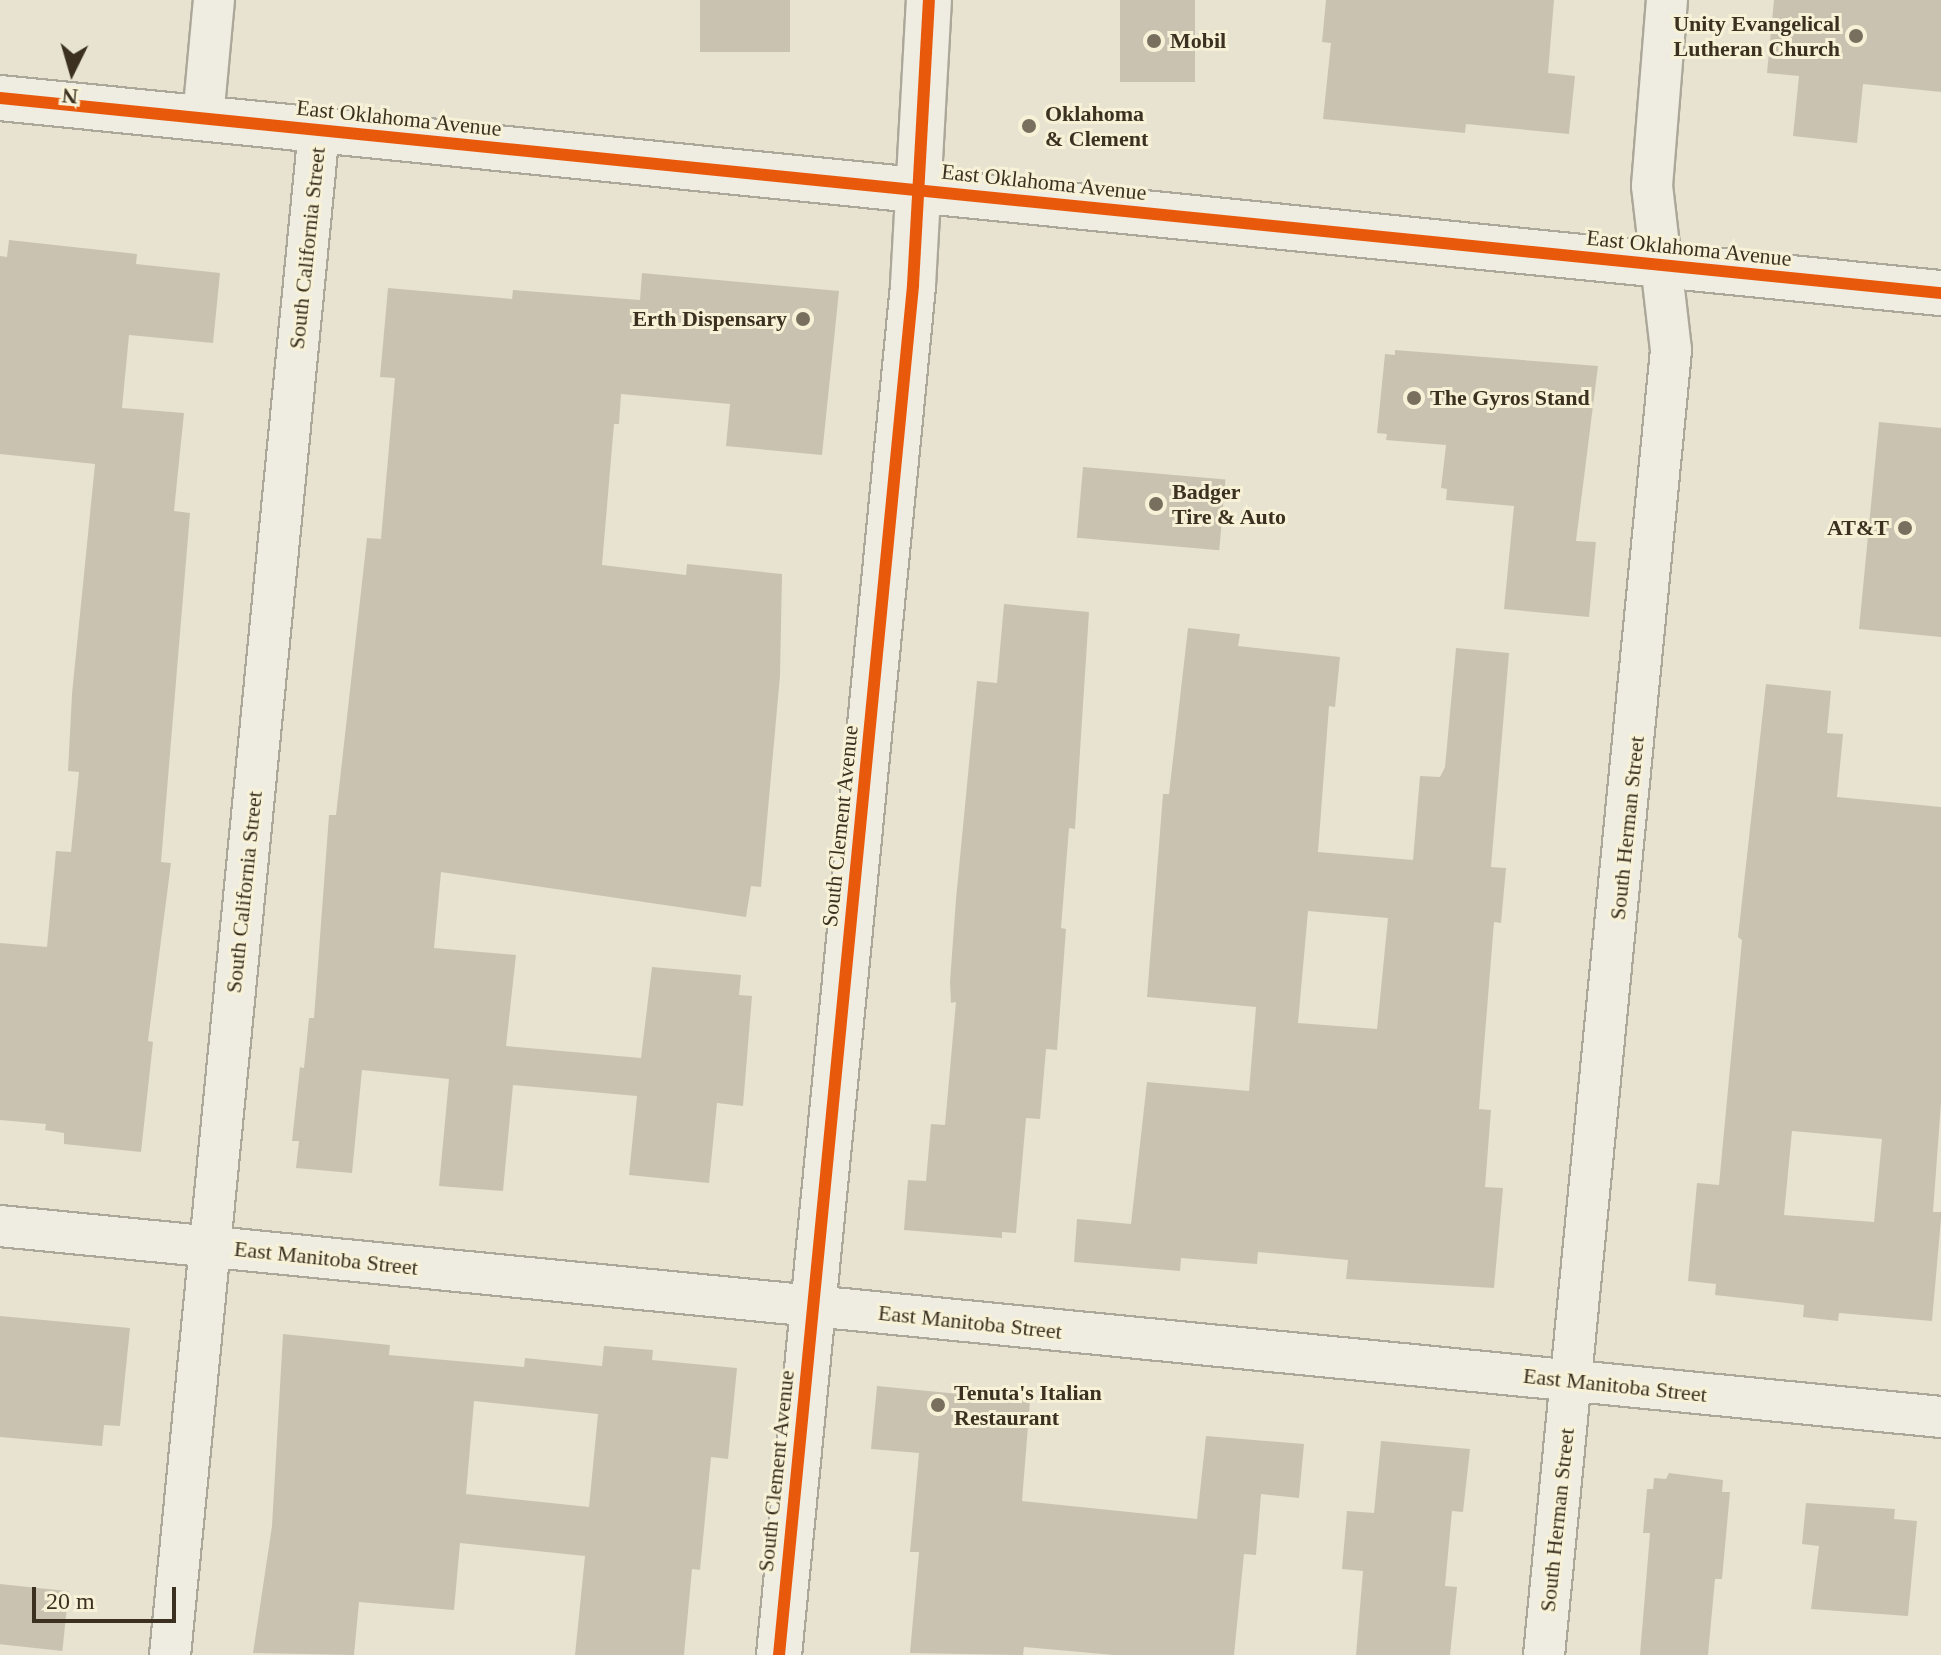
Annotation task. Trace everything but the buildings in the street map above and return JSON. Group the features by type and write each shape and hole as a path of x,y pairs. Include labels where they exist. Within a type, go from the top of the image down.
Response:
{"main road":[{"name":"South Clement Avenue","path":"779,1655 913,285 929,0"},
{"name":"East Oklahoma Avenue","path":"0,98 1941,293"}],"street":[{"path":"203,118 214,0"},
{"name":"South Herman Street","path":"1544,1655 1670,365 1652,186 1667,0"},
{"name":"South California Street","path":"170,1655 319,130"},
{"name":"East Manitoba Street","path":"0,1226 1941,1417"}],"cycle path":[{"path":"779,1655 913,285 929,0"},
{"path":"0,98 1941,293"}],"place":[{"name":"Unity Evangelical Lutheran Church","path":"1856,36"},
{"name":"Mobil","path":"1154,41"},
{"name":"Oklahoma & Clement","path":"1029,126"},
{"name":"Erth Dispensary","path":"803,319"},
{"name":"The Gyros Stand","path":"1414,398"},
{"name":"Badger Tire & Auto","path":"1156,504"},
{"name":"AT&T","path":"1905,528"},
{"name":"Tenuta's Italian Restaurant","path":"938,1405"}]}
